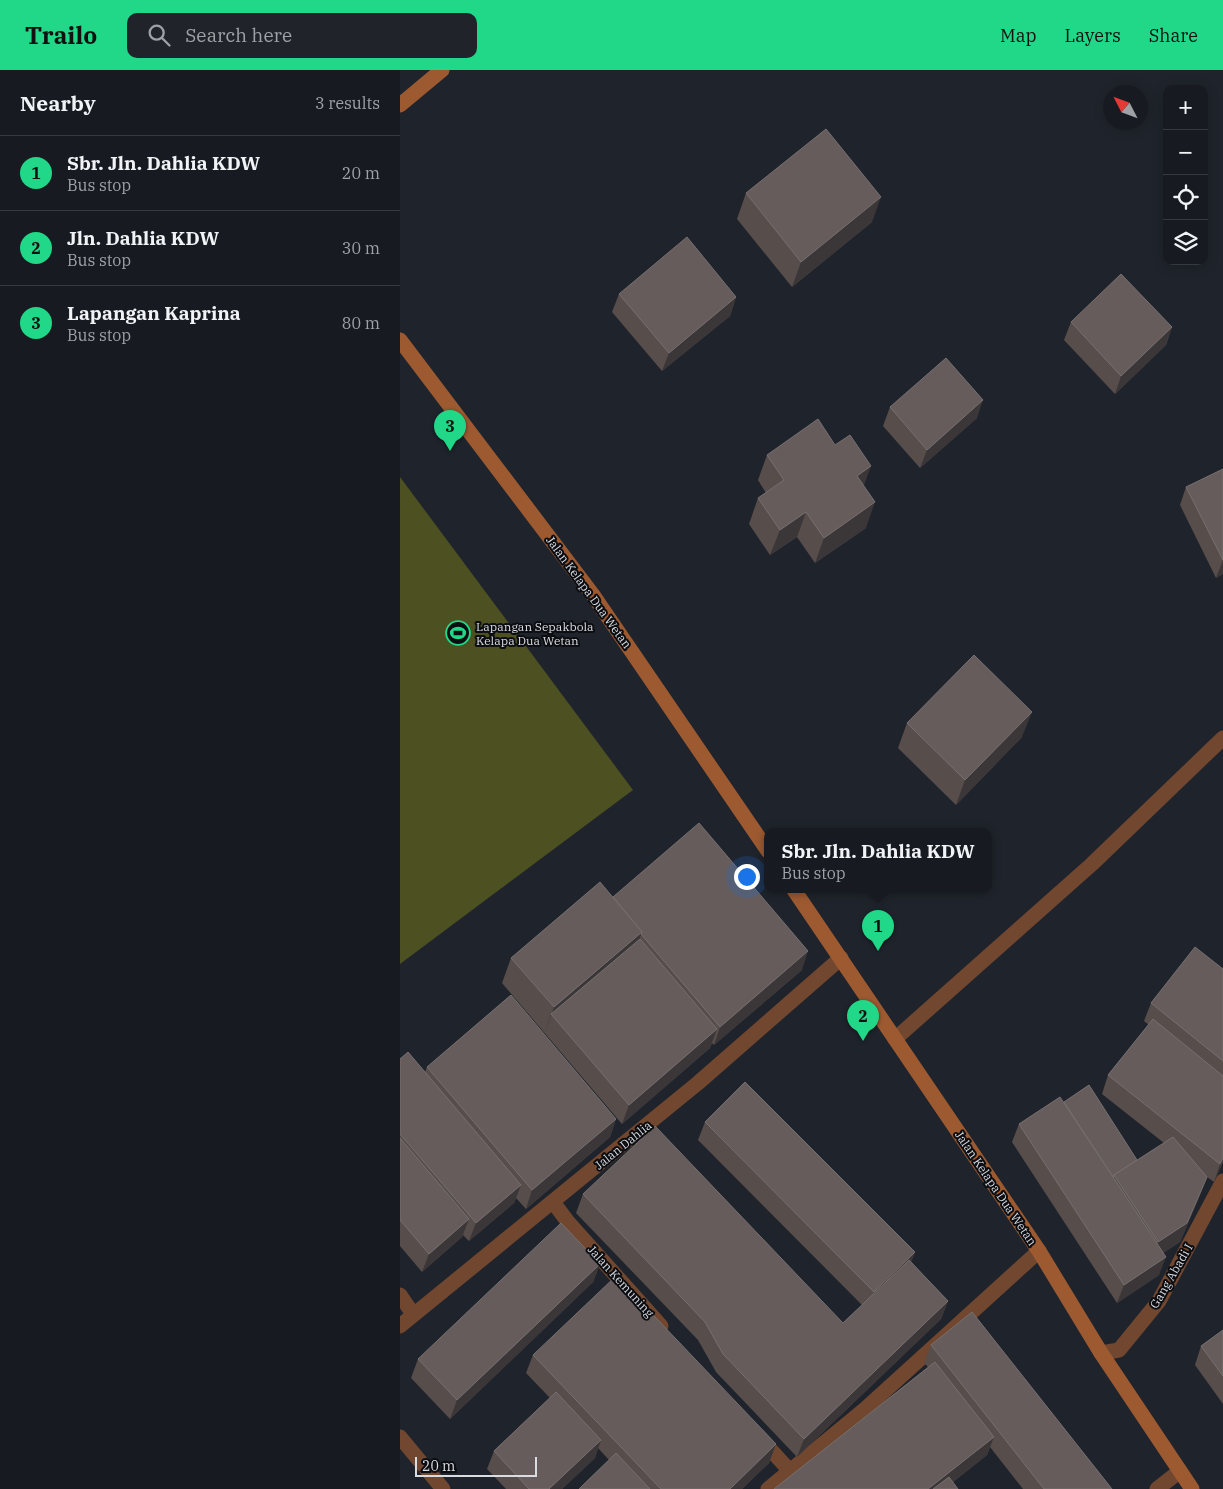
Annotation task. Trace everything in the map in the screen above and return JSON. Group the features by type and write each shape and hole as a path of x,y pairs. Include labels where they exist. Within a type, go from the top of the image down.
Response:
{"street":[{"path":"400,105 442,70"},
{"name":"Jalan Kelapa Dua Wetan","path":"400,340 593,596 764,845"},
{"path":"895,1039 1092,864 1223,738"},
{"name":"Jalan Kelapa Dua Wetan","path":"796,893 1039,1251 1102,1353 1192,1489"},
{"name":"Jalan Dahlia","path":"400,1326 698,1083 841,958"},
{"name":"Gang Abadi I","path":"1102,1353 1119,1350 1158,1301 1221,1189"},
{"name":"Jalan Kemuning","path":"554,1202 568,1222 673,1340"},
{"path":"768,1489 865,1409 1039,1251"},
{"path":"400,1295 413,1314"},
{"path":"752,1429 790,1471"},
{"path":"400,1438 443,1489"},
{"path":"1157,1489 1180,1471"}],"green space":[{"name":"Lapangan Sepakbola Kelapa Dua Wetan","path":"400,477 633,790 400,964"}],"building":[{"path":"826,129 881,197 801,262 746,193"},
{"path":"687,237 736,297 669,353 619,294"},
{"path":"1121,274 1172,327 1121,376 1071,322"},
{"path":"946,358 983,400 927,450 890,407"},
{"path":"818,419 835,445 850,435 871,466 857,476 875,502 824,538 806,512 780,530 758,498 784,480 767,455"},
{"path":"1223,469 1223,560 1186,487"},
{"path":"974,655 1032,712 965,780 907,723"},
{"path":"699,823 808,951 720,1027 641,934 642,932 613,897"},
{"path":"600,882 642,932 554,1007 511,958"},
{"path":"640,939 717,1029 629,1105 551,1014"},
{"path":"1195,947 1223,969 1223,1061 1151,1003"},
{"path":"511,995 616,1119 532,1190 427,1067"},
{"path":"1153,1019 1223,1076 1223,1158 1220,1164 1108,1075"},
{"path":"408,1052 521,1185 476,1223 400,1134 400,1059"},
{"path":"745,1082 915,1252 874,1292 705,1122"},
{"path":"1089,1085 1137,1160 1113,1177 1064,1102"},
{"path":"1060,1097 1166,1257 1124,1285 1019,1124"},
{"path":"655,1126 843,1323 909,1260 948,1301 804,1439 723,1354 705,1322 583,1194"},
{"path":"1173,1137 1207,1177 1187,1223 1158,1242 1114,1175"},
{"path":"400,1138 469,1219 429,1254 400,1220"},
{"path":"561,1223 600,1264 457,1400 418,1359"},
{"path":"616,1276 776,1444 730,1489 661,1489 533,1355"},
{"path":"972,1312 1112,1489 1044,1489 931,1345"},
{"path":"1223,1330 1223,1376 1201,1346"},
{"path":"935,1362 994,1437 928,1489 774,1489"},
{"path":"556,1392 601,1440 549,1489 529,1489 494,1451"},
{"path":"616,1453 650,1489 579,1489"},
{"path":"949,1477 958,1489 933,1489"}],"place":[{"name":"Lapangan Kaprina","path":"450,451"},
{"name":"Lapangan Sepakbola Kelapa Dua Wetan","path":"458,633"},
{"name":"Sbr. Jln. Dahlia KDW","path":"878,951"},
{"name":"Jln. Dahlia KDW","path":"863,1041"}]}
